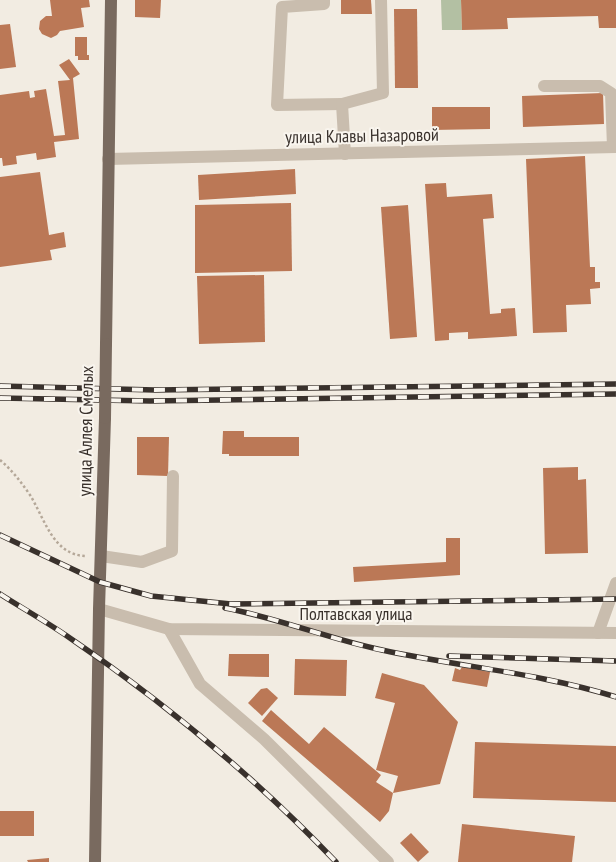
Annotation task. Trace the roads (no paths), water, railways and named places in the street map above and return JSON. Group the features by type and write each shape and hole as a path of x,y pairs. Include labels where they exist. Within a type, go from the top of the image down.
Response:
{"main road":[{"name":"улица Аллея Смелых","path":"95,862 99,609 105,418 111,0"}],"street":[{"path":"324,0 324,4 282,7 277,105 342,104 383,93 381,0"},
{"path":"544,86 600,86 614,91 615,147"},
{"path":"342,104 345,154"},
{"name":"улица Клавы Назаровой","path":"108,159 615,147"},
{"path":"101,556 142,562 172,551 173,476"},
{"path":"598,633 616,583"},
{"name":"Полтавская улица","path":"99,609 170,629 616,633"},
{"path":"170,629 200,684 264,739 388,862"}],"railway":[{"path":"0,386 155,390 616,384"},
{"path":"0,398 150,401 616,394"},
{"path":"0,535 100,582 151,596 231,604 616,599"},
{"path":"0,594 67,636 139,687 173,714 208,742 273,800 336,862"},
{"path":"225,608 382,650 529,676 616,697"},
{"path":"449,656 616,661"}]}
